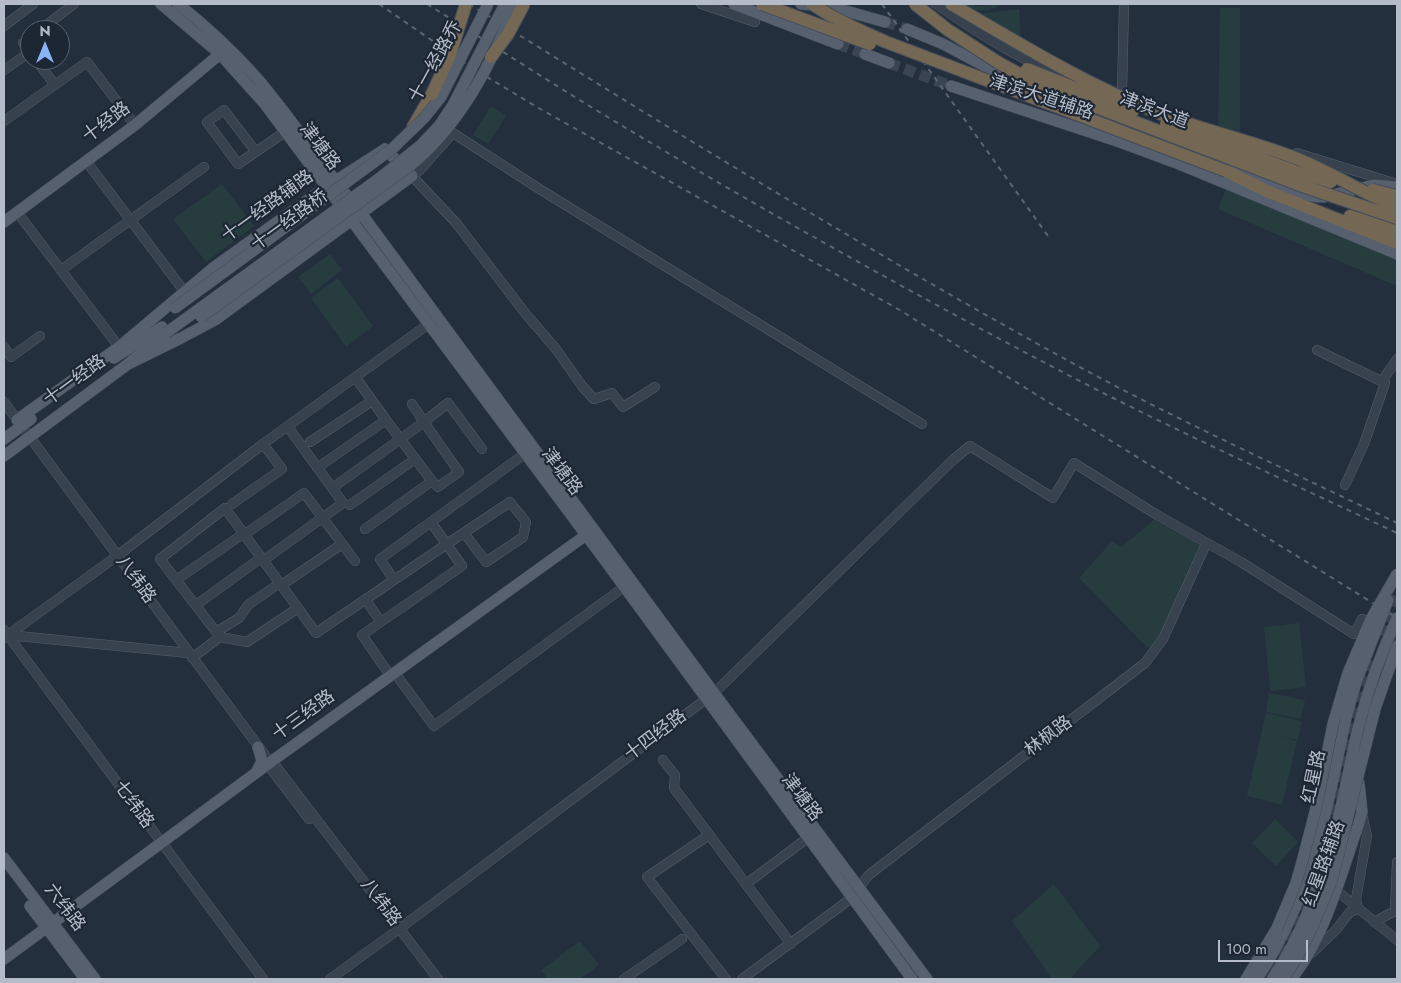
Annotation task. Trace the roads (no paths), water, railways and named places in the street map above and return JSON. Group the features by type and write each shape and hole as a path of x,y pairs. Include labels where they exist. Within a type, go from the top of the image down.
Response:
{"highway":[{"path":"410,133 443,74 460,30 466,4"},
{"path":"491,57 508,34 524,4"},
{"path":"762,4 901,55 1033,94"},
{"path":"812,4 862,32 1033,94"},
{"name":"津滨大道","path":"916,4 935,20 999,63 1041,86 1343,201 1397,218"},
{"path":"951,4 1022,46 1126,100 1153,111 1300,160 1397,207"},
{"path":"960,37 1036,74 1218,144 1315,177 1397,196"},
{"name":"津滨大道","path":"1033,94 1226,172 1319,206 1397,231"},
{"path":"1226,172 1269,192 1397,243"},
{"path":"1343,201 1397,214"}],"main road":[{"name":"津塘路","path":"161,4 224,51 285,132 356,216 587,533"},
{"name":"津塘路","path":"178,4 267,91 330,184"},
{"name":"十一经路乔","path":"106,364 175,308 392,149 410,133 441,97 488,4"},
{"name":"十一经路桥","path":"168,331 383,168 422,135 441,112 458,83 498,4"},
{"name":"十一经路桥","path":"168,331 381,177 421,145 435,130 453,105 505,4"},
{"name":"十一经路桥","path":"168,331 255,279 425,153 452,123 464,106 491,57 515,4"},
{"path":"734,4 838,44"},
{"path":"801,4 832,6 885,22"},
{"name":"津滨大道","path":"906,29 943,44 1033,94"},
{"name":"十经路","path":"4,222 135,125 224,51"},
{"path":"865,54 889,63"},
{"name":"津滨大道辅路","path":"951,86 1120,142 1206,175 1397,254"},
{"path":"1033,94 1308,195 1324,197 1374,185 1397,185"},
{"name":"十一经路辅路","path":"20,423 119,346 213,268 330,184 385,149 412,176"},
{"path":"128,364 215,320 412,176"},
{"name":"津塘路","path":"433,321 526,453 587,533 602,549 856,894 912,979"},
{"name":"十一经路","path":"4,439 20,423 106,364 168,331"},
{"name":"十一经路","path":"4,456 128,364 168,331"},
{"name":"十三经路","path":"44,923 66,913 267,761 587,533"},
{"path":"565,547 584,544 602,549"},
{"name":"津塘路","path":"602,549 624,587 710,696 809,837 927,979"},
{"path":"1246,979 1277,928 1296,882 1316,808 1333,724 1346,682 1371,619 1397,576"},
{"name":"红星路","path":"1257,979 1270,960 1291,919 1308,879 1318,845 1346,718 1356,682 1397,576"},
{"name":"红星路","path":"1272,979 1282,964 1318,888 1341,808 1355,742 1369,690 1397,618"},
{"path":"1369,690 1397,637"},
{"path":"1283,979 1297,958 1311,930 1332,880 1374,709 1397,646"},
{"name":"十三经路","path":"44,923 256,772 280,748 391,672"},
{"path":"258,746 269,750 280,748"},
{"path":"258,746 267,761"},
{"name":"红星路辅路","path":"1291,979 1306,959 1336,890 1362,812 1359,783"},
{"name":"六纬路","path":"4,858 44,923 85,979"},
{"name":"六纬路","path":"4,871 32,909"},
{"path":"32,909 44,923"},
{"path":"32,909 36,920 44,923"},
{"path":"4,950 44,923"},
{"path":"4,959 44,923"},
{"name":"六纬路","path":"44,923 95,979"}],"street":[{"path":"4,26 33,4"},
{"path":"53,20 74,4"},
{"path":"700,4 755,22"},
{"path":"936,4 984,36 1034,65 1061,76 1122,95 1216,129 1346,167 1397,185"},
{"path":"1120,142 1124,4"},
{"path":"4,70 20,59"},
{"path":"4,121 87,62 135,125"},
{"path":"44,70 55,85"},
{"path":"256,152 224,110 207,122 238,164 256,152 285,132"},
{"path":"655,387 623,406 612,393 594,399 457,224 412,176 419,171 453,133 549,196 922,424"},
{"path":"86,161 184,292"},
{"path":"61,270 204,167"},
{"path":"17,212 119,346"},
{"path":"5,635 117,556 263,444 433,321"},
{"path":"4,347 11,357 40,336"},
{"path":"1317,350 1385,383 1364,444 1346,485"},
{"path":"1382,380 1397,358"},
{"path":"356,378 415,459 438,487 459,472 412,404"},
{"path":"310,442 372,401"},
{"name":"八纬路","path":"4,402 258,746"},
{"path":"338,484 401,440 448,403 482,449"},
{"path":"317,468 386,420"},
{"path":"196,605 343,503 288,427"},
{"path":"232,504 282,469 263,444"},
{"name":"十四经路","path":"330,979 397,931 710,696 954,459 970,446 1053,498 1074,463 1206,544"},
{"path":"394,580 380,560 526,453"},
{"path":"350,505 415,459"},
{"path":"364,529 432,481"},
{"path":"176,580 304,492 354,561"},
{"path":"298,608 247,642 218,635 160,559 224,508 265,558 316,633 447,544 510,502 526,522 523,537 486,562 464,533"},
{"path":"431,522 462,566 362,635 434,726 624,587"},
{"path":"5,635 190,656 239,618 248,605 342,544"},
{"path":"1206,544 1241,562 1354,634 1362,619 1397,637"},
{"name":"林枫路","path":"742,979 856,894 863,880 870,874 1145,663 1163,639 1206,544"},
{"path":"365,600 380,622"},
{"name":"七纬路","path":"5,635 263,979"},
{"path":"663,760 675,775 674,788 791,944"},
{"name":"八纬路","path":"267,761 397,931 430,979"},
{"path":"1358,909 1356,899 1367,836 1362,812"},
{"path":"709,835 647,877 726,979"},
{"path":"746,884 809,837"},
{"path":"1374,922 1395,911 1397,862"},
{"path":"1336,890 1397,940"},
{"path":"1306,959 1336,930 1350,912 1358,909"},
{"name":"八纬路","path":"397,931 438,979"},
{"path":"624,979 682,939"}],"tunnel":[{"path":"885,22 907,29"},
{"path":"838,44 865,54"},
{"path":"889,63 951,86"},
{"path":"1385,621 1397,594"},
{"path":"1329,831 1361,690 1371,655"},
{"path":"1269,968 1290,936 1315,878"}],"railway":[{"path":"379,4 472,68 542,110 898,309 1397,618"},
{"path":"427,4 659,148 894,282 1012,346 1152,417 1397,533"},
{"path":"469,4 770,189 999,322 1155,406 1397,523"},
{"path":"882,4 1048,236"}]}
